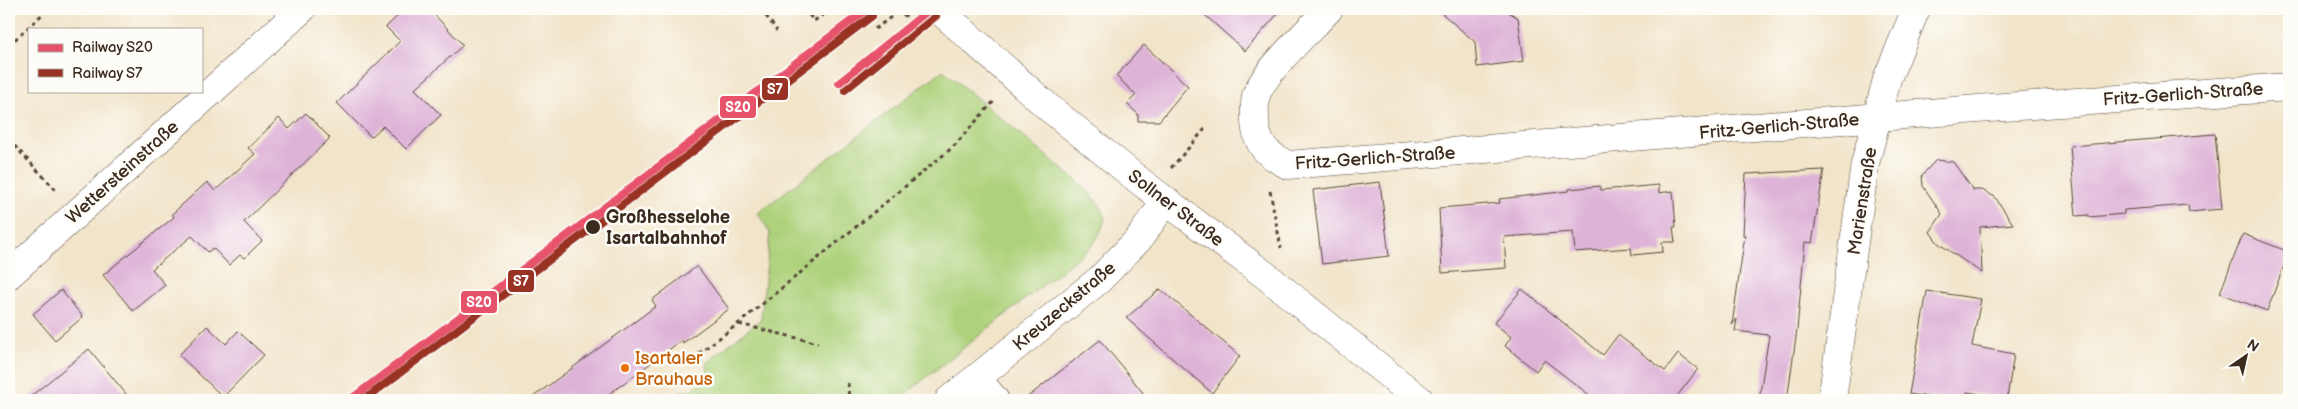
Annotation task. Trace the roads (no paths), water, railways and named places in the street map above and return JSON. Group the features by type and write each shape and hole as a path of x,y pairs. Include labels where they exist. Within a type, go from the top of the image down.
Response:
{"street":[{"name":"Wettersteinstraße","path":"9,274 302,9"},
{"name":"Sollner Straße","path":"938,9 1048,107 1166,201 1265,275 1420,400"},
{"name":"Fritz-Gerlich-Straße","path":"1329,9 1267,76 1256,95 1254,111 1256,137 1271,156 1288,165 2289,86"},
{"name":"Marienstraße","path":"1832,400 1866,164 1887,79 1916,9"},
{"name":"Kreuzeckstraße","path":"949,400 1099,280 1138,240 1166,201"},
{"path":"977,378 995,400"}],"rail line":[{"name":"S20","path":"350,400 867,9"},
{"name":"S20","path":"839,83 930,9"},
{"name":"S7","path":"364,400 872,16"},
{"name":"S7","path":"845,90 936,16"}],"place":[{"name":"Großhesselohe Isartalbahnhof","path":"593,227"},
{"name":"Isartaler Brauhaus","path":"625,368"}]}
